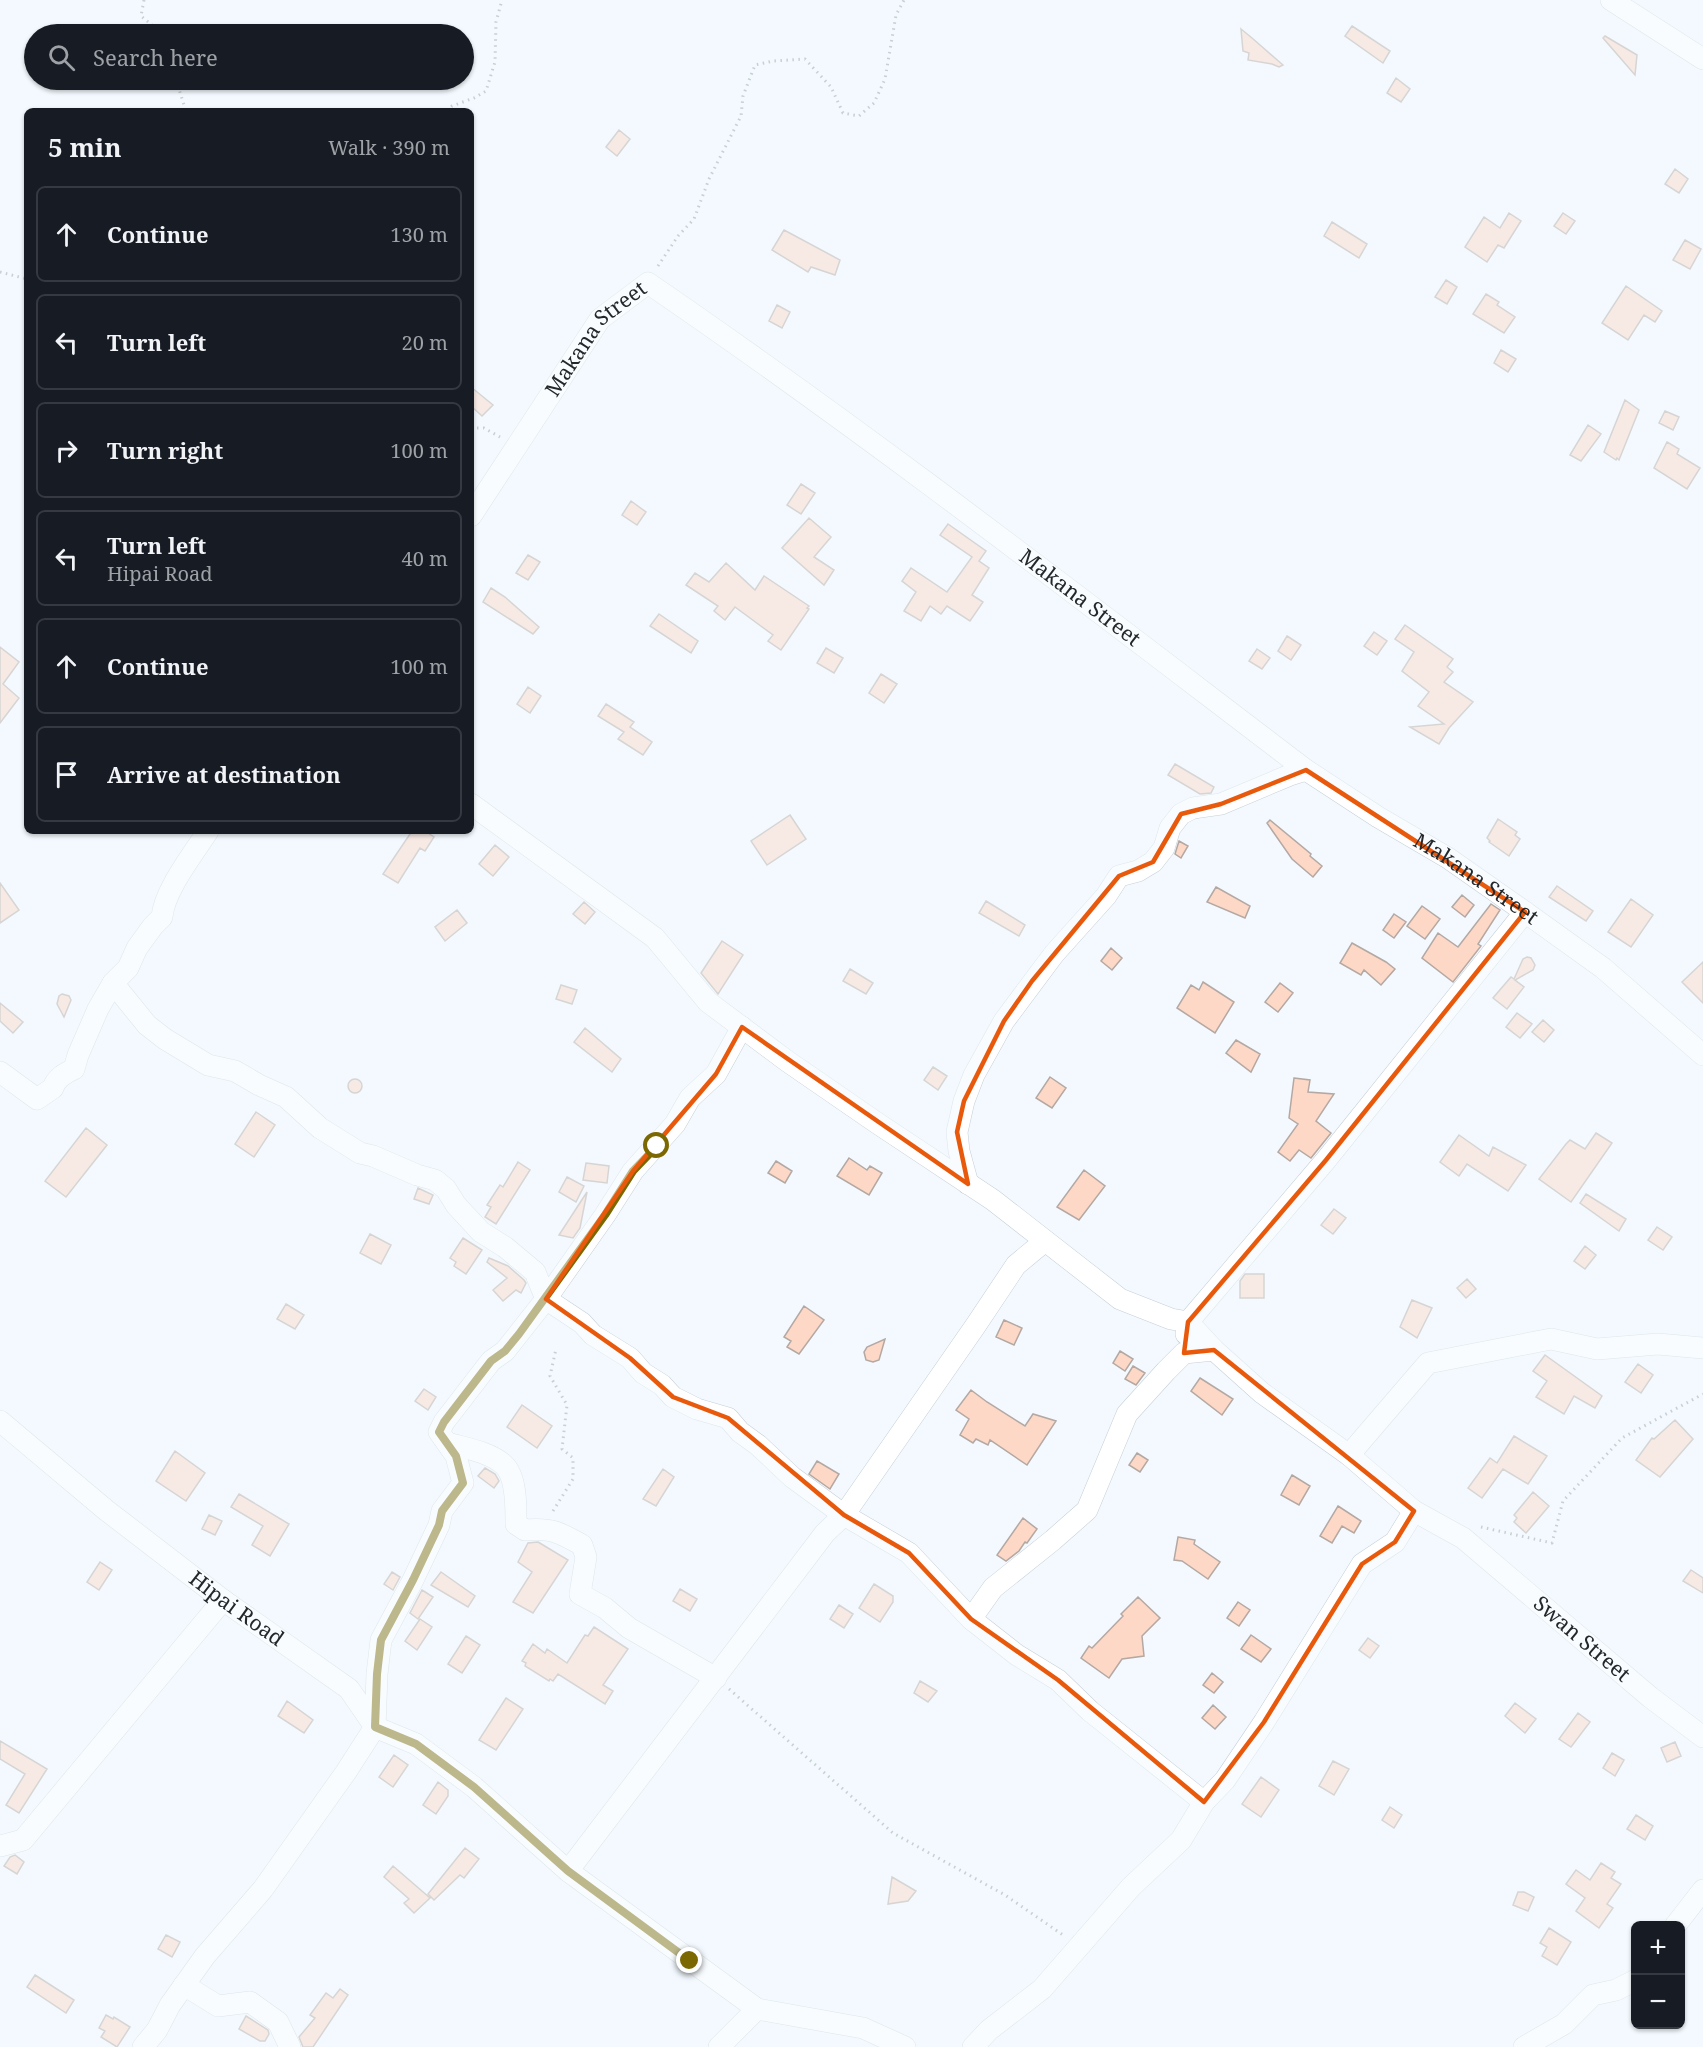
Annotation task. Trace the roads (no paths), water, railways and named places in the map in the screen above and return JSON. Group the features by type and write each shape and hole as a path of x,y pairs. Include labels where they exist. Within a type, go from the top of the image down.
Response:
{"street":[{"path":"1611,0 1703,59"},
{"name":"Makana Street","path":"474,511 600,319 648,283 766,363 864,435 1306,770 1378,817 1448,858 1603,968 1703,1055"},
{"path":"968,1184 959,1151 957,1132 964,1101 974,1075 1004,1021 1054,954 1106,896 1119,876 1138,871 1153,862 1164,848 1170,828 1181,814 1193,808 1221,804 1306,770"},
{"path":"474,806 655,938 708,1002 742,1027 877,1123 993,1200 1120,1299 1172,1319 1188,1322"},
{"path":"0,1072 37,1099 45,1095 64,1073 74,1069 98,1009 113,983 128,968 137,948 162,917 163,905 206,834"},
{"path":"971,1619 993,1588 1087,1510 1127,1414 1184,1353 1188,1322 1326,1160 1525,912"},
{"path":"113,983 147,1025 165,1039 208,1065 235,1071 286,1097 321,1128 360,1153 435,1180 446,1189 456,1205 480,1232 505,1247 535,1272 546,1299 582,1323 593,1335 630,1358 643,1373 662,1385 672,1397 697,1409 728,1418 740,1432 758,1445 792,1477 844,1515 909,1553 971,1619 1017,1655 1058,1680 1090,1711 1204,1802"},
{"path":"143,2047 158,2030 170,2005 205,1956 263,1889 375,1727 381,1640 413,1580 439,1525 442,1511 463,1483 456,1456 439,1432 444,1422 491,1361 505,1351 546,1299 633,1171 675,1124 690,1098 716,1074 742,1027"},
{"path":"568,1871 825,1533 844,1515 1016,1265 1045,1241"},
{"name":"Swan Street","path":"1188,1322 1214,1350 1262,1393 1349,1455 1414,1511 1463,1538 1650,1697 1703,1737"},
{"path":"1349,1455 1428,1363 1551,1338 1597,1349 1658,1344 1703,1348"},
{"path":"1184,1353 1214,1350"},
{"name":"Hipai Road","path":"0,1421 106,1510 223,1600 349,1689 375,1727"},
{"path":"448,1443 485,1455 505,1466 515,1489 516,1524 525,1530 559,1531 582,1545 586,1557 580,1594 605,1608 629,1628 716,1678"},
{"path":"973,2047 989,2030 1041,1989 1131,1887 1181,1840 1204,1802 1225,1780 1264,1722 1362,1564 1395,1542 1414,1511"},
{"path":"0,1846 23,1840 223,1600"},
{"path":"375,1727 416,1744 474,1787 568,1871 757,2009 864,2028 905,2047"},
{"path":"1679,1921 1703,1890"},
{"path":"1524,2047 1564,2024 1593,1995 1616,1990 1631,1982"},
{"path":"184,1985 218,2006 250,2002 278,2022 290,2047"},
{"path":"719,2047 757,2009"}]}
